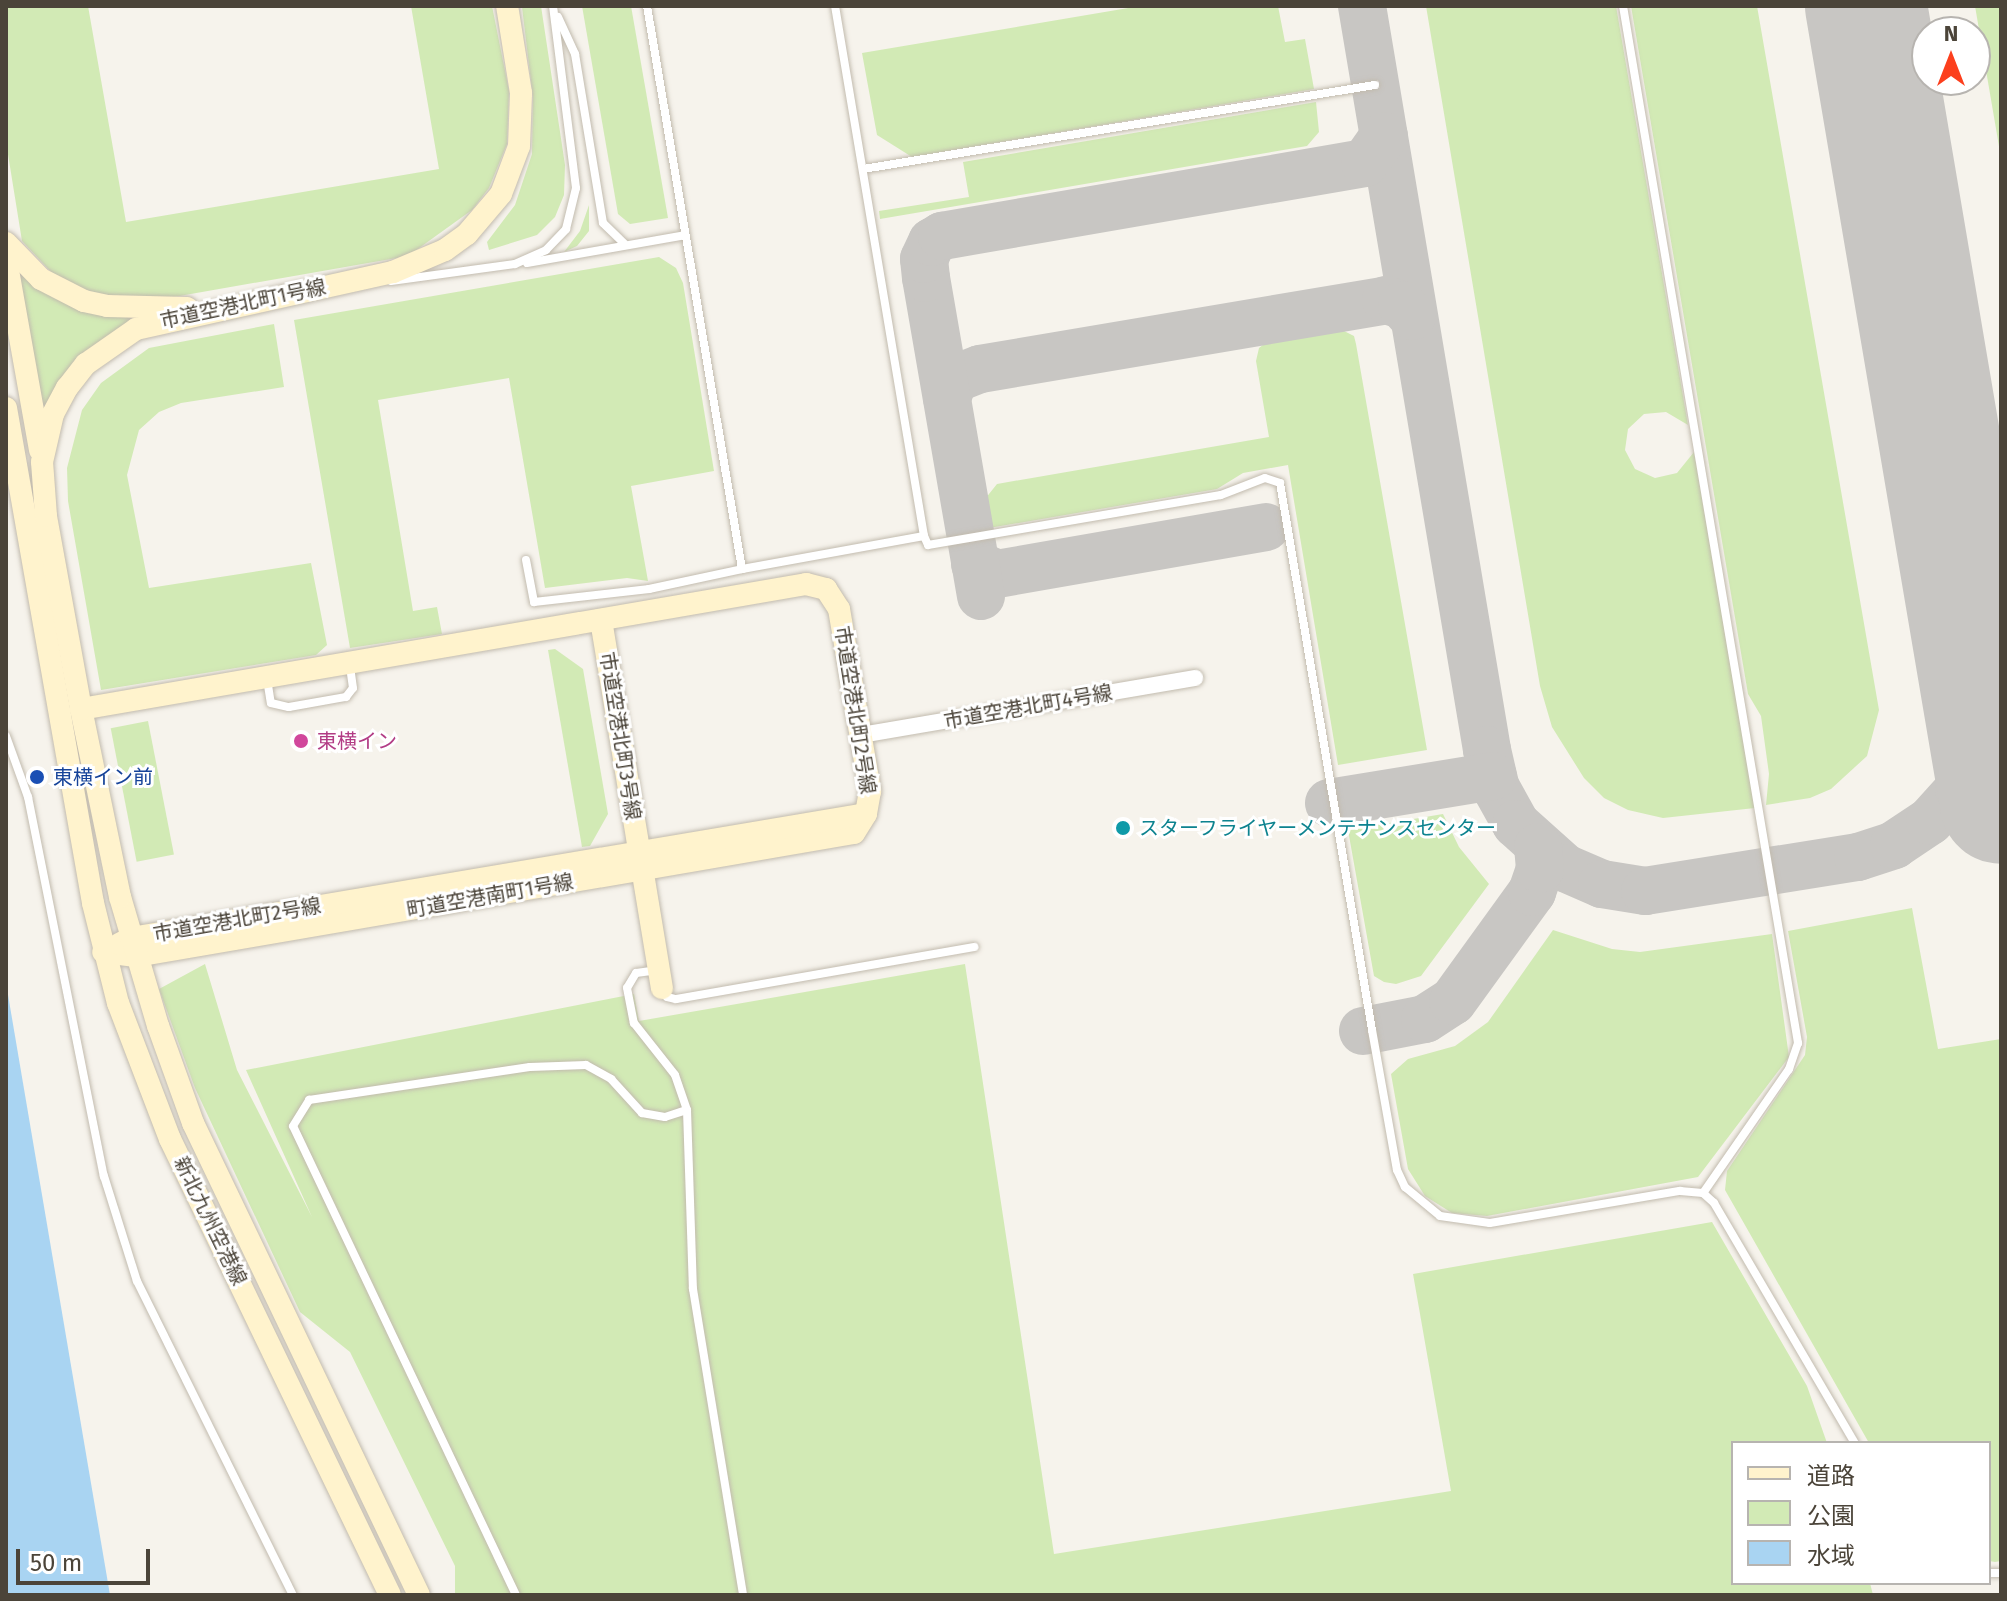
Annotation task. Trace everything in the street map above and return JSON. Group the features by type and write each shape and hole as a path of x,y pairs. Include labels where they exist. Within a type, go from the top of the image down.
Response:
{"street":[{"name":"市道空港北町1号線","path":"81,709 46,516 42,462 53,414 86,364 136,329 212,309 393,272 445,250 467,234 501,194 512,172 522,120 507,7"},
{"path":"6,243 41,279 84,301 107,306 212,309"},
{"path":"6,259 42,462"},
{"name":"新北九州空港線","path":"6,408 103,952 138,1060 170,1139 390,1595"},
{"name":"市道空港北町2号線","path":"81,709 806,584 826,589 839,609 870,791 866,814 641,861 103,952"},
{"name":"市道空港北町3号線","path":"601,620 661,979"},
{"name":"市道空港北町4号線","path":"861,735 1195,678"},
{"name":"新北九州空港線","path":"81,709 134,947 193,1123 419,1595"}],"lane":[{"path":"553,6 575,54 603,223 625,244"},
{"path":"515,264 557,240 576,203 553,6"},
{"path":"647,6 742,569"},
{"path":"835,6 924,536 928,545 1221,495 1265,478 1280,483 1372,1030 1397,1170 1405,1187 1440,1216 1490,1223 1680,1191 1703,1193 1714,1203 1854,1441"},
{"path":"1623,6 1798,1043 1789,1069 1703,1193"},
{"path":"863,169 1375,85"},
{"path":"343,282 423,281 612,251 625,244 685,235"},
{"path":"526,560 534,602 649,589 924,536"},
{"path":"266,676 271,703 289,707 332,700 346,697 353,688 349,662"},
{"path":"6,736 28,797 104,1176 137,1281 293,1595"},
{"path":"743,1595 693,1289 687,1110 675,1075 634,1023 630,977 661,979 667,997 676,999 975,947"},
{"path":"516,1595 293,1126 309,1100 530,1067 586,1065 611,1079 642,1113 665,1117 687,1110"}],"green space":[{"path":"6,6 88,6 126,222 439,169 411,6 492,6 509,91 507,144 489,188 472,210 408,256 168,298 103,300 56,277 22,241 6,142"},
{"path":"541,6 565,165 564,195 555,217 537,235 489,250 487,242 515,205 532,154 533,98 522,7"},
{"path":"582,6 631,6 668,218 630,224 618,214"},
{"path":"1140,6 1278,6 1285,42 1305,39 1314,89 912,157 877,135 862,53"},
{"path":"1426,6 1616,6 1688,425 1666,412 1644,414 1628,429 1625,450 1635,469 1655,478 1677,473 1694,452 1755,808 1663,818 1628,810 1604,798 1584,778 1552,727 1540,686"},
{"path":"1631,6 1757,6 1879,710 1867,756 1831,789 1810,798 1766,805 1769,774 1761,716 1748,694"},
{"path":"1975,6 2001,6 2001,158 1990,96 1991,16 1977,16"},
{"path":"1316,102 1319,132 1307,146 880,219 879,211 969,197 963,162"},
{"path":"589,205 589,231 577,246 564,252 580,231"},
{"path":"659,257 676,268 683,283 714,471 631,486 648,581 627,578 545,588 509,378 378,400 413,611 437,607 442,634 350,648 294,320"},
{"path":"21,270 134,320 75,362 46,412 41,412 16,272"},
{"path":"274,324 284,387 181,403 159,412 139,430 127,475 149,588 311,563 327,645 316,655 101,690 68,501 67,468 82,410 101,383 149,348"},
{"path":"1340,329 1354,336 1356,344 1427,750 1338,765 1288,465 1243,473 1217,489 989,528 985,499 997,484 1269,437 1256,361 1259,348 1269,340"},
{"path":"555,649 583,669 608,814 590,846 582,847 548,650"},
{"path":"148,721 174,855 137,862 111,728"},
{"path":"1443,814 1459,847 1489,884 1421,976 1396,984 1384,982 1374,976 1348,830"},
{"path":"1912,908 1938,1049 2001,1039 2001,1561 1991,1561 1991,1441 1868,1441 1725,1190 1727,1171 1805,1055 1807,1037 1788,931"},
{"path":"1553,930 1612,949 1640,952 1772,934 1789,1057 1698,1177 1487,1216 1452,1213 1425,1196 1408,1169 1391,1074 1408,1059 1455,1046 1488,1022"},
{"path":"205,964 237,1070 312,1217 246,1070 634,994 639,1021 965,964 1054,1554 1451,1491 1413,1274 1712,1222 1807,1386 1826,1441 1731,1441 1731,1585 1870,1585 1873,1595 455,1595 455,1566 350,1352 300,1312 195,1088 159,989"}],"water":[{"path":"6,983 110,1595 6,1595"}],"taxiway":[{"path":"1362,6 1487,750 1496,788 1516,824 1565,868 1602,884 1645,891 1858,857 1894,845 1930,821 1959,789 1979,744 1983,697"},
{"path":"981,596 926,278 924,259 932,242 942,236 1365,163 1384,136"},
{"path":"947,398 954,379 980,369 1386,300 1402,305 1412,316"},
{"path":"975,564 997,574 1266,527"},
{"path":"1329,803 1493,776"},
{"path":"1363,1031 1425,1019 1453,1001 1532,892 1540,869 1538,847"}],"runway":[{"path":"1866,6 2001,803"}],"place":[{"name":"東横イン","path":"301,741"},
{"name":"東横イン前","path":"37,777"},
{"name":"スターフライヤーメンテナンスセンター","path":"1123,828"}]}
